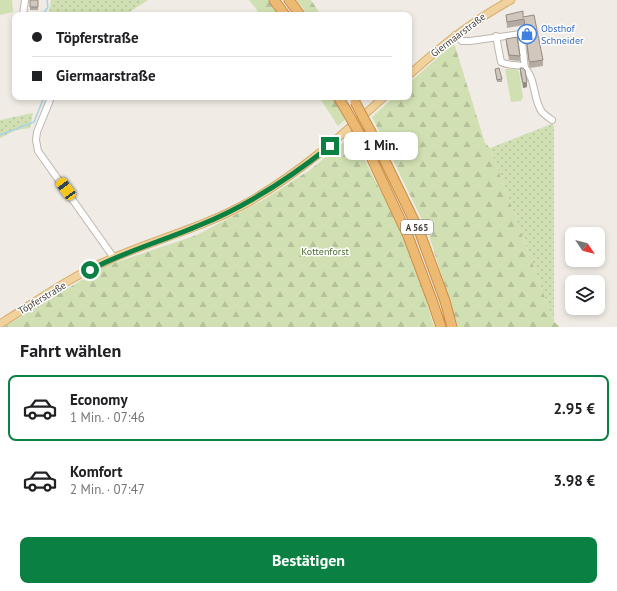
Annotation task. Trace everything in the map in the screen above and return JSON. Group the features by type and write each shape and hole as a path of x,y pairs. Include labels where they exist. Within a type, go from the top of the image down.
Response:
{"highway":[{"path":"274,0 283,12"},
{"path":"289,0 298,12"},
{"name":"A 565","path":"340,100 363,140 408,236 441,327"},
{"name":"A 565","path":"355,100 420,233 445,302 452,327"}],"main road":[{"name":"Giermaarstraße","path":"412,72 455,36 482,16 511,0"},
{"name":"Töpferstraße","path":"0,324 112,255 200,226 267,191 300,169 337,140 381,100"}],"lane":[{"path":"23,12 25,0"},
{"path":"455,36 462,41 521,34 526,69 531,79 539,107 543,113 552,120"},
{"path":"496,36 501,62 509,66 521,66 526,69"},
{"path":"50,100 37,132 36,140 38,151 112,255"}],"green space":[{"path":"0,0 12,0 13,12 0,15"},
{"path":"51,0 148,0 130,12 49,12"},
{"path":"249,0 268,0 277,12 259,12"},
{"path":"296,0 311,0 319,12 306,12"},
{"path":"454,43 485,143 490,148 554,322 559,327 458,327 428,232 372,117 391,100 412,100 412,80"},
{"path":"505,69 515,69 519,71 523,97 521,101 511,102"},
{"path":"321,100 334,100 345,120 338,126"},
{"path":"33,113 30,128 16,130 0,138 0,120"},
{"path":"552,124 554,126 554,322 490,148"},
{"name":"Kottenforst","path":"352,135 400,229 425,297 434,327 4,327 105,266 197,235 263,200 310,170"}],"building":[{"path":"30,0 38,0 38,7 30,7"},
{"path":"523,11 523,17 534,15 543,60 530,62 529,60 524,19 507,22 506,15"},
{"path":"517,37 520,56 509,55 506,39"},
{"path":"499,68 502,79 497,80 495,69"},
{"path":"520,68 525,70 527,82 523,83"}],"waterway":[{"path":"44,12 48,7 47,0"},
{"path":"0,135 34,122 43,100"}],"place":[{"name":"Obsthof Schneider","path":"527,34"}],"route":[{"path":"90,270 114,258 200,226 245,204 300,169 330,146"}]}
